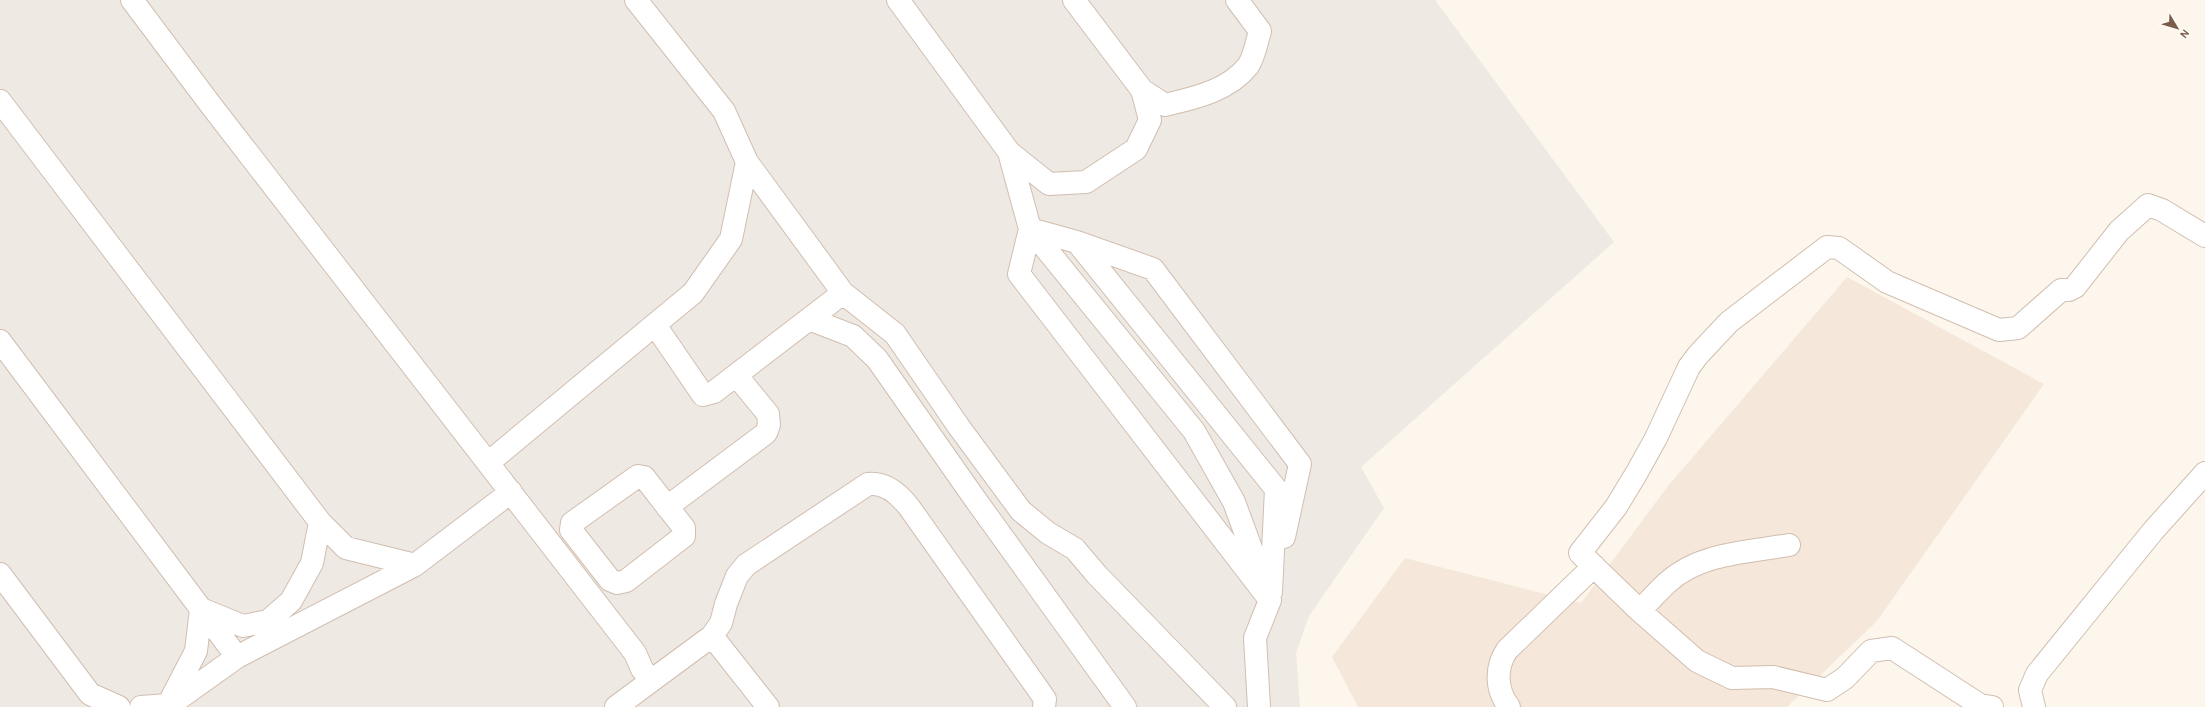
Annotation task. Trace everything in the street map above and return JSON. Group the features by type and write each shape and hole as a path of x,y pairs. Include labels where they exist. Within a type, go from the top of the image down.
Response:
{"street":[{"path":"132,0 215,111 635,653 642,669 651,681"},
{"path":"636,0 724,111 747,162 843,293 895,334 959,427 1021,511 1048,533 1075,550 1097,575 1225,707"},
{"path":"898,0 1009,152 1049,184 1086,182 1136,149 1150,120 1142,90"},
{"path":"1074,0 1142,90 1164,106 1199,97 1228,83 1249,65 1260,31 1237,0"},
{"path":"0,101 320,522 346,548 415,565"},
{"path":"1009,152 1030,229 1194,430 1234,502 1270,600"},
{"path":"488,463 693,293 731,239 747,162"},
{"path":"1992,707 1980,705 1892,648 1871,651 1845,678 1827,690 1773,677 1732,678 1697,661 1640,611 1580,553 1616,507 1636,474 1693,361 1729,322 1827,247 1839,248 1887,282 1998,330 2018,328 2061,290 2069,290 2076,287 2119,231 2148,205 2162,210 2205,236"},
{"path":"1030,229 1077,242 1153,269 1300,464 1270,600 1255,638 1259,707"},
{"path":"1030,229 1019,274 1270,600"},
{"path":"1077,242 1276,488 1270,600"},
{"path":"655,325 703,395 714,392 843,293"},
{"path":"809,319 853,336 878,359 975,499 1125,707"},
{"path":"0,341 237,657"},
{"path":"667,507 766,433 769,425 768,414 736,375"},
{"path":"2034,707 2030,690 2037,674 2153,531 2205,473"},
{"path":"638,476 644,477 667,507 684,528 684,536 626,581 617,583 610,580 571,530 572,523 638,476"},
{"path":"616,707 712,636 721,623 726,604 737,576 746,566 868,484 878,483 889,488 909,507 1045,699 1044,707"},
{"path":"141,707 167,706 237,657 415,565 511,492"},
{"path":"201,609 243,626 268,621 290,601 312,563 320,522"},
{"path":"1640,611 1668,581 1690,568 1713,558 1789,545"},
{"path":"564,562 584,546"},
{"path":"1509,707 1500,694 1500,661 1507,650 1594,566"},
{"path":"0,574 90,694 119,707"},
{"path":"167,706 196,651 201,609"},
{"path":"712,636 768,707"}],"shaded area":[{"path":"0,0 1435,0 1614,242 1361,467 1384,508 1309,616 1296,653 1300,707 0,707"},
{"path":"1847,277 2044,384 1877,621 1787,707 1358,707 1332,657 1405,558 1581,603 1668,486"}]}
